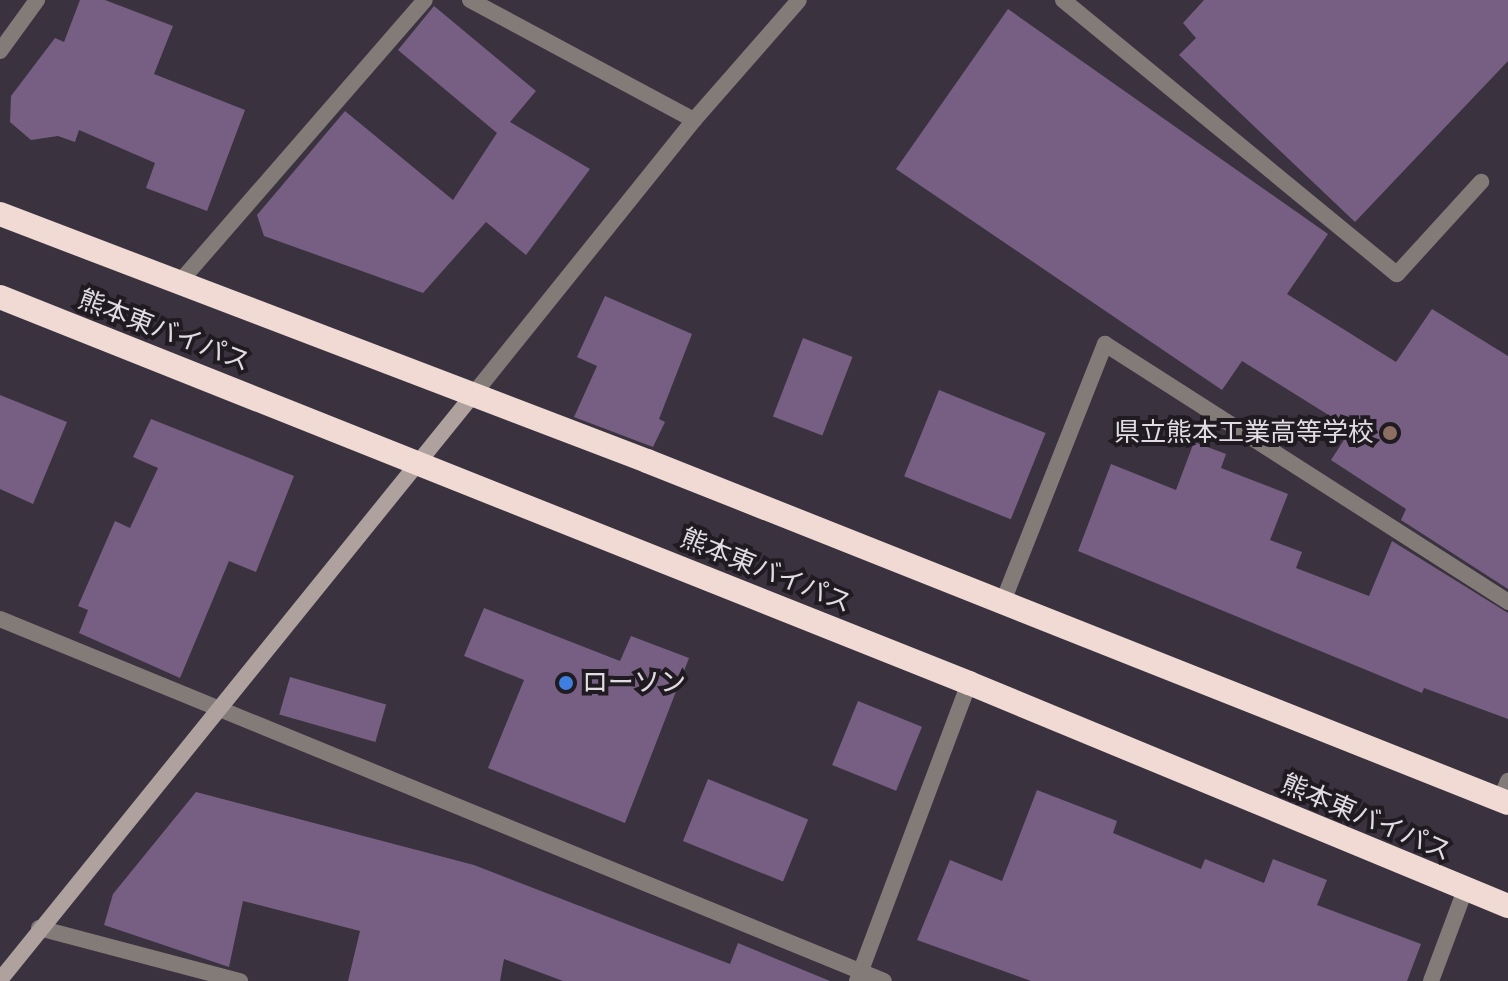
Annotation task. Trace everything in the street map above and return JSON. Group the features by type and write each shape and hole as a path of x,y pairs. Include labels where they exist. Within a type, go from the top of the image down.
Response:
{"highway":[{"name":"熊本東バイパス","path":"0,214 1002,604 1505,795"},
{"name":"熊本東バイパス","path":"0,297 421,462 969,683 1508,906"}],"street":[{"path":"0,51 37,0"},
{"path":"178,284 425,0"},
{"path":"470,0 694,120"},
{"path":"0,980 39,928 221,712 694,120 799,0"},
{"path":"1063,0 1397,274 1481,182"},
{"path":"1002,604 1105,344 1508,602"},
{"path":"0,619 858,976 884,981"},
{"path":"858,976 969,683"},
{"path":"1431,981 1465,890"},
{"path":"39,928 240,981"}],"building":[{"path":"80,0 105,0 173,26 154,74 245,110 207,211 146,188 155,163 79,130 75,142 58,136 31,140 10,122 11,96 55,38 64,42"},
{"path":"1204,0 1508,0 1508,61 1355,222 1179,55 1196,38 1183,23"},
{"path":"434,6 536,91 510,122 590,169 526,255 486,222 423,293 264,236 257,215 345,111 453,200 497,133 398,50"},
{"path":"1008,9 1328,234 1287,294 1396,362 1432,309 1508,356 1508,589 1401,520 1406,509 1331,460 1351,429 1242,361 1222,390 896,169"},
{"path":"605,296 692,334 659,419 665,422 653,447 574,417 597,366 577,357"},
{"path":"803,338 852,357 822,435 773,416"},
{"path":"939,390 1046,433 1011,519 904,476"},
{"path":"0,395 67,422 33,504 0,489"},
{"path":"151,419 294,476 256,572 229,561 180,678 79,633 88,610 78,606 115,521 130,528 158,468 133,457"},
{"path":"1194,442 1226,454 1221,468 1288,494 1270,540 1302,552 1296,568 1369,596 1392,541 1508,613 1508,719 1424,688 1422,693 1078,551 1111,464 1176,490"},
{"path":"484,608 620,661 631,636 689,658 625,823 488,768 524,680 464,656"},
{"path":"290,677 386,705 375,742 279,714"},
{"path":"858,701 922,727 896,791 832,765"},
{"path":"708,779 808,819 783,882 683,841"},
{"path":"1037,790 1117,821 1113,833 1201,869 1205,859 1264,883 1273,859 1327,880 1317,905 1421,944 1407,981 1031,981 917,940 950,860 1002,881"},
{"path":"196,792 474,865 730,964 738,943 830,981 563,981 504,959 500,981 348,981 360,931 243,901 229,967 104,925 113,894"}],"place":[{"name":"県立熊本工業高等学校","path":"1390,433"},
{"name":"ローソン","path":"566,683"}]}
